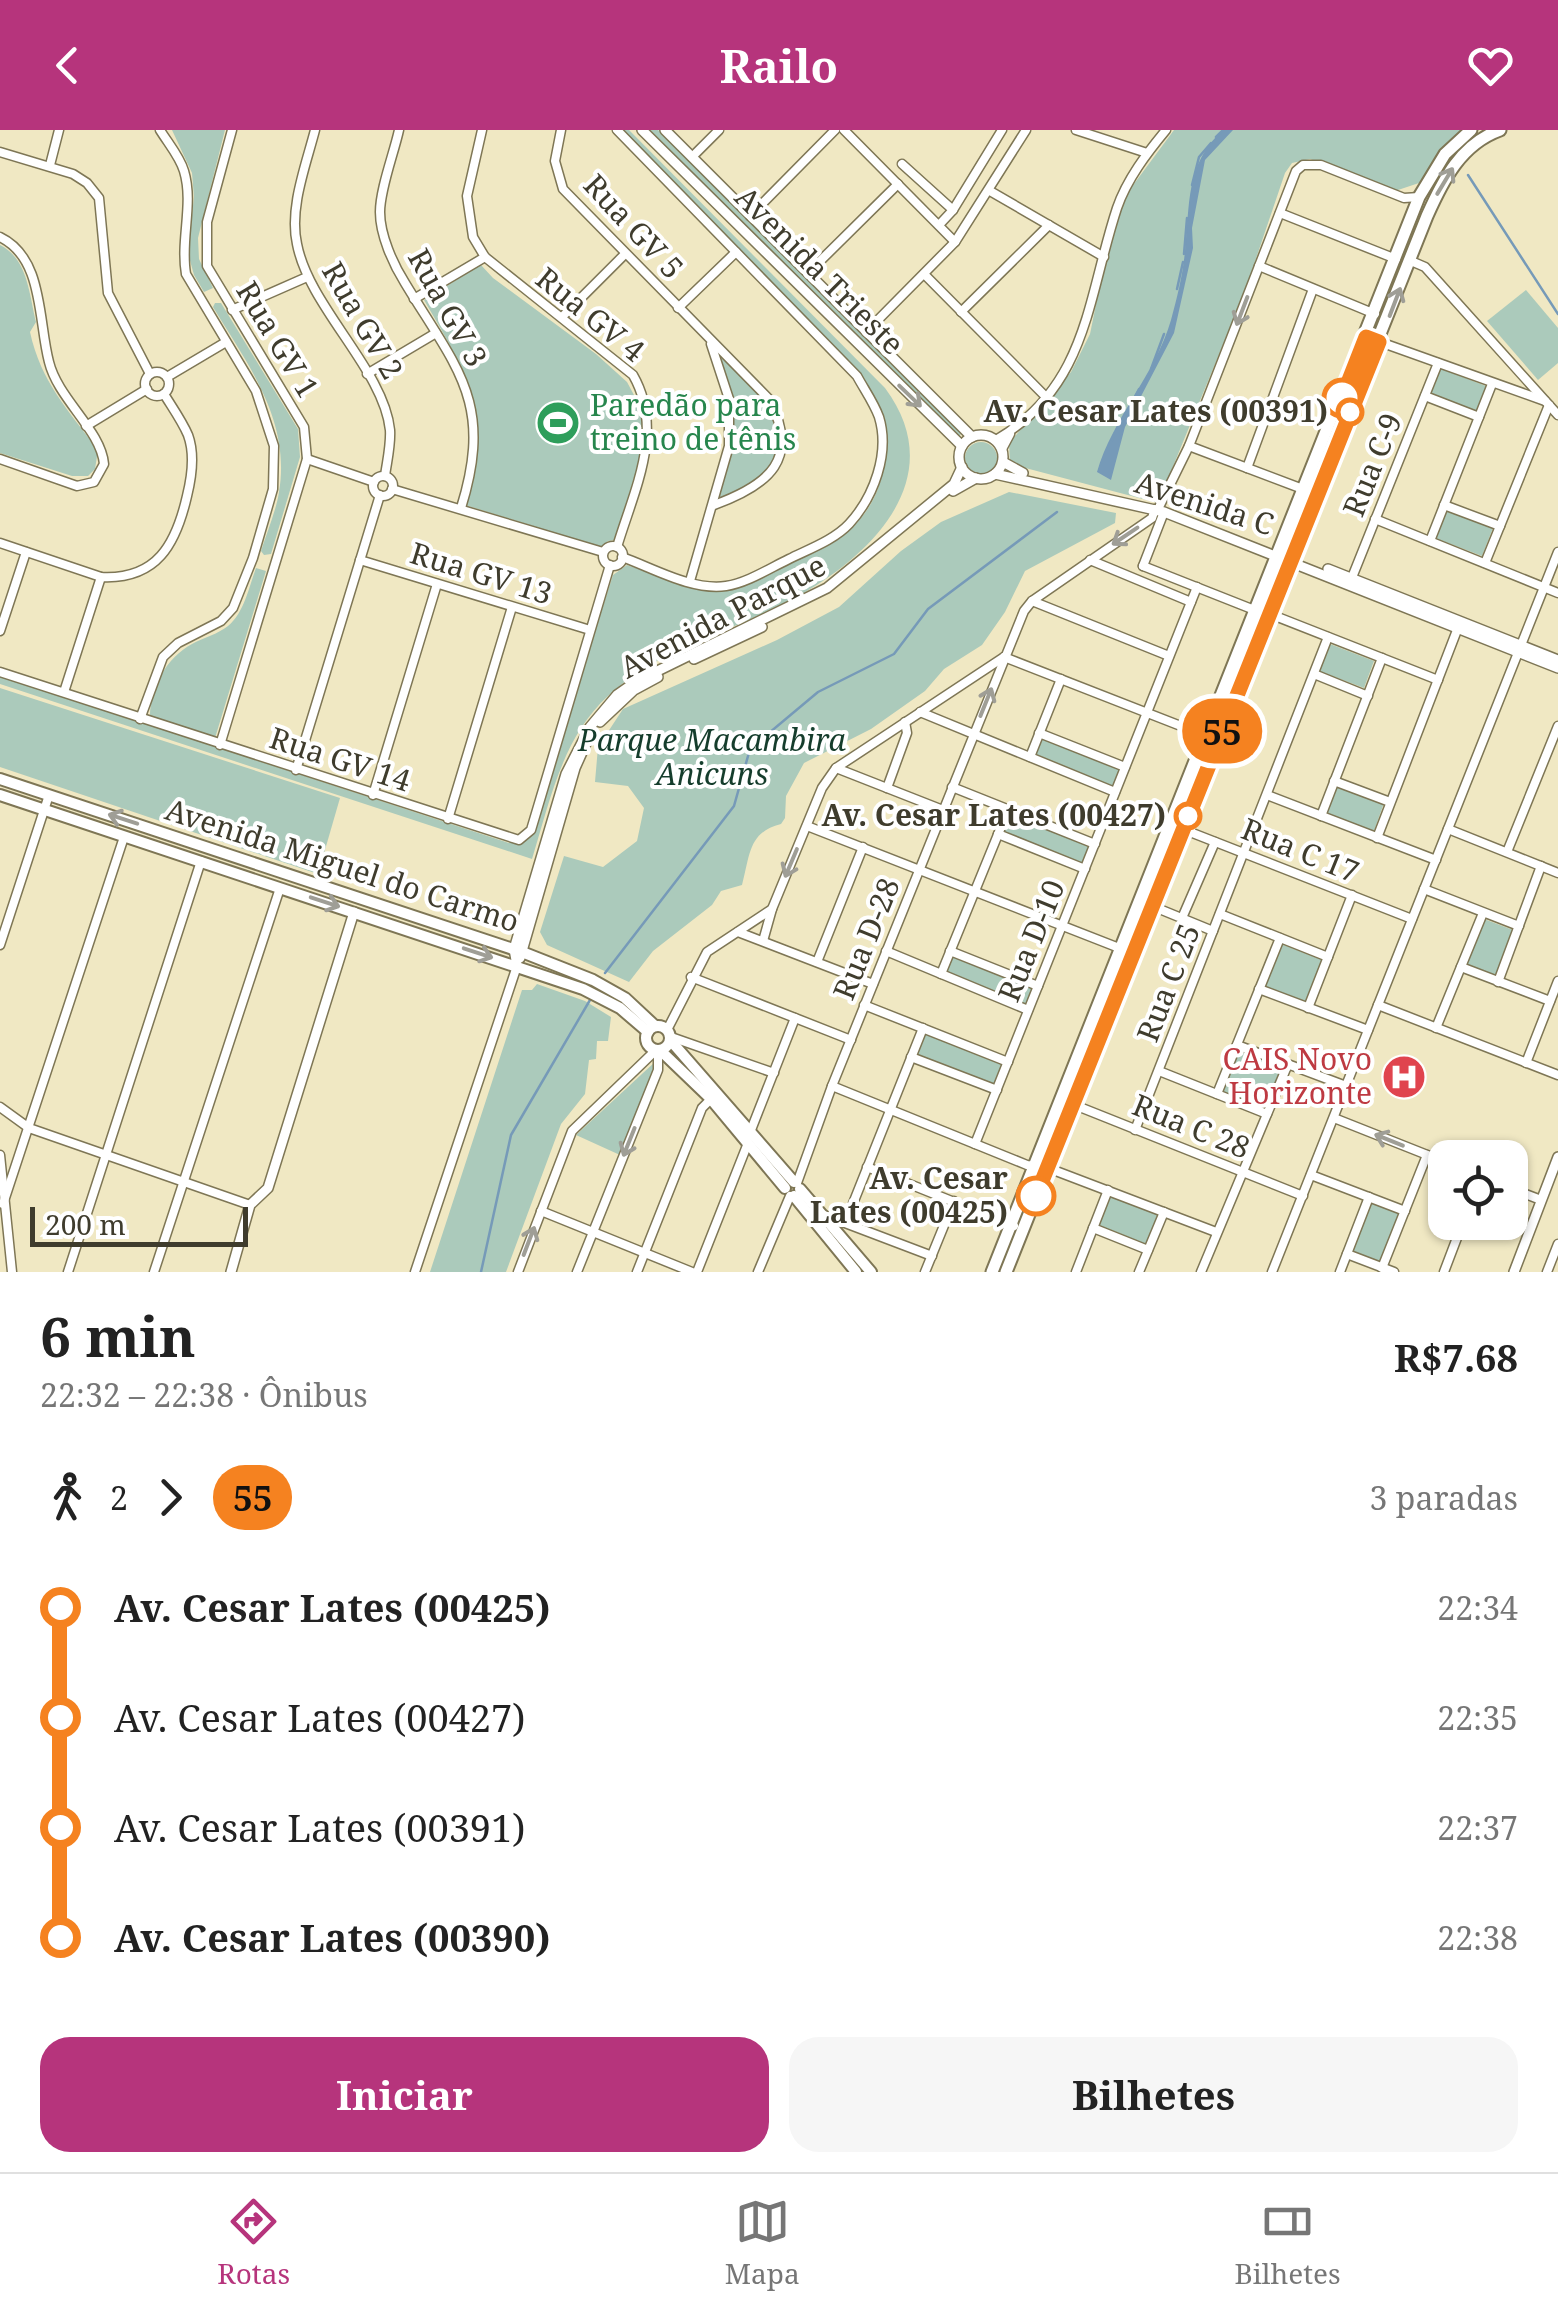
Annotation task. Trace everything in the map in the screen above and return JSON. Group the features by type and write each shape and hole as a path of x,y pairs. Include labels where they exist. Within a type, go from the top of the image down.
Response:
{"main road":[{"path":"1373,339 1375,314 1419,198 1444,154 1471,130"},
{"path":"1263,612 1278,552 1310,492 1438,191 1448,172 1469,149 1500,130"},
{"path":"992,1272 1017,1227 1263,612 1292,558 1310,492"},
{"name":"Avenida Miguel do Carmo","path":"0,779 518,950 594,980 625,998 651,1029"},
{"name":"Avenida Miguel do Carmo","path":"0,795 594,993 651,1029"},
{"path":"1127,951 1152,906 1177,827"},
{"path":"354,912 368,906 415,914"},
{"path":"856,1272 793,1189 751,1130 670,1036 651,1029 646,1043 711,1099 748,1143 793,1189 822,1214 870,1272"},
{"path":"658,1051 670,1036"},
{"path":"1006,1272 1017,1227"}],"street":[{"path":"50,164 59,130"},
{"path":"140,719 163,657 178,643 221,621 234,608 273,488 274,446 256,391 186,274 182,254 188,185 182,166 160,130"},
{"name":"Rua GV 1","path":"232,130 207,222 207,266 304,427 307,459"},
{"name":"Rua GV 2","path":"315,130 299,192 296,242 307,277 383,404 390,428 385,476"},
{"name":"Rua GV 3","path":"399,130 380,212 392,262 459,368 476,422 472,474 461,508"},
{"path":"414,299 485,257 473,237 466,196 482,130"},
{"name":"Rua GV 5","path":"561,130 556,160 563,188 770,399 784,435 774,472 754,487 714,505"},
{"path":"603,552 609,546 617,547 622,557 690,581 727,586 828,540 849,524 875,485 881,462 879,417 857,376 617,130"},
{"name":"Avenida Trieste","path":"642,130 962,446"},
{"name":"Avenida Trieste","path":"665,130 972,437"},
{"path":"692,158 719,130"},
{"path":"750,216 835,130"},
{"path":"844,130 955,242"},
{"path":"939,225 953,210 1002,130"},
{"path":"866,332 955,242 1026,130"},
{"path":"1076,130 1147,153"},
{"path":"999,444 1047,398 1068,369 1084,332 1118,205 1147,153 1166,130"},
{"path":"0,152 50,164 86,183 99,198 108,294 150,374"},
{"path":"1138,580 1160,509 1189,446 1296,171 1311,163 1404,198 1419,198"},
{"path":"902,164 953,210"},
{"path":"808,273 898,184"},
{"path":"990,191 1104,257"},
{"path":"1280,213 1396,259"},
{"path":"962,312 1049,225"},
{"path":"0,237 22,252 30,268 49,365 60,389 104,456 101,473 94,482 77,486 0,459"},
{"path":"678,308 736,252"},
{"path":"562,318 625,254"},
{"name":"Rua GV 4","path":"485,257 634,375 645,396 648,441 617,547"},
{"path":"1411,262 1424,267 1558,414"},
{"path":"1259,266 1375,314"},
{"path":"924,274 1047,398"},
{"path":"232,310 307,277"},
{"path":"1247,468 1313,288"},
{"path":"202,303 221,292"},
{"path":"367,374 436,333"},
{"path":"1373,339 1548,403"},
{"name":"Rua GV 5","path":"690,581 729,446 729,399 710,340"},
{"path":"167,378 226,342"},
{"name":"Rua C-9","path":"1350,581 1438,363"},
{"path":"160,372 167,378 169,386 164,394 154,396 146,390 150,374 160,372"},
{"path":"1430,541 1492,384"},
{"path":"86,426 146,390"},
{"path":"0,543 101,577 118,578 141,571 156,561 170,546 192,477 188,434 164,394"},
{"path":"1424,396 1479,417"},
{"path":"1485,563 1548,403"},
{"path":"984,435 999,444 1003,462 995,474 976,478 962,466 962,446 972,437 984,435"},
{"path":"1189,446 1310,492"},
{"path":"220,745 307,459 374,482 385,476 392,482 392,489"},
{"name":"Avenida C","path":"1003,462 1016,471 1160,509 1558,660"},
{"name":"Avenida Parque","path":"518,966 518,950 566,774 577,747 602,710 637,681 827,588 954,484 962,466"},
{"name":"Avenida C","path":"995,474 1160,509"},
{"name":"Avenida Parque","path":"518,950 575,768 586,744 610,711 634,690 833,591 956,488 976,478"},
{"path":"374,482 380,495"},
{"path":"296,770 380,495 392,489 603,552"},
{"path":"1444,505 1500,526"},
{"path":"1032,601 1160,509"},
{"path":"1376,519 1558,593"},
{"path":"0,631 26,552"},
{"path":"603,552 604,561 610,565 618,564 622,557"},
{"path":"1272,1272 1558,552"},
{"path":"253,558 275,564"},
{"name":"Rua GV 13","path":"360,560 590,630"},
{"path":"1090,560 1191,602"},
{"path":"590,630 610,565"},
{"path":"1143,566 1438,680"},
{"path":"64,692 101,577"},
{"path":"373,794 437,584"},
{"name":"Rua D-10","path":"975,1144 1197,587"},
{"path":"1032,601 1169,656"},
{"name":"Rua D-28","path":"758,1272 1004,656 1032,601"},
{"path":"448,819 512,606"},
{"path":"1377,838 1459,625"},
{"name":"Rua GV 14","path":"0,672 510,840 526,836 590,630"},
{"name":"Rua C 25","path":"1135,1130 1328,637"},
{"name":"Avenida C","path":"1520,648 1558,668"},
{"path":"763,942 772,909 822,788 836,768 1004,656 1212,739"},
{"path":"1321,816 1382,658"},
{"path":"1314,674 1368,696"},
{"path":"1030,757 1061,679"},
{"path":"920,712 1115,792"},
{"path":"887,788 907,733 906,722"},
{"path":"1507,852 1558,729"},
{"path":"1040,733 1125,767"},
{"path":"836,768 943,810"},
{"path":"1334,781 1390,802"},
{"path":"952,787 1094,844"},
{"path":"1266,794 1436,860"},
{"path":"0,945 49,795"},
{"path":"941,974 1008,810"},
{"path":"807,826 1127,951"},
{"name":"Rua C 17","path":"1177,827 1412,919"},
{"path":"1448,829 1558,873"},
{"path":"998,834 1085,869"},
{"path":"4,1204 124,837"},
{"path":"1182,918 1215,842"},
{"path":"817,962 863,847"},
{"path":"68,1272 202,861"},
{"path":"1498,982 1541,866"},
{"path":"154,1272 280,888"},
{"path":"1424,889 1519,926"},
{"path":"1308,1008 1352,895"},
{"path":"1152,906 1213,932"},
{"path":"772,909 706,952 691,978 670,1036 774,1073"},
{"path":"230,1272 250,1205 268,1188 354,912"},
{"path":"1436,1028 1483,912"},
{"path":"1220,914 1328,956"},
{"path":"738,932 873,984"},
{"path":"1217,1094 1280,938"},
{"path":"950,950 1038,986"},
{"path":"886,951 1028,1010"},
{"path":"415,1272 518,966"},
{"path":"1461,967 1550,1002"},
{"path":"691,978 851,1040"},
{"path":"1526,1062 1558,981"},
{"path":"1259,989 1368,1030"},
{"path":"1378,1005 1558,1075"},
{"path":"864,1006 1008,1062"},
{"path":"751,1130 795,1018"},
{"path":"846,1222 922,1028"},
{"path":"1237,1045 1346,1086"},
{"path":"518,1272 572,1131 658,1051"},
{"path":"577,1272 658,1070 658,1051"},
{"path":"911,1057 996,1090"},
{"path":"1201,1272 1288,1064"},
{"path":"1158,1070 1267,1114"},
{"path":"832,1086 975,1144 1216,1232"},
{"path":"637,1272 702,1108 711,1099"},
{"name":"Rua C 28","path":"1067,1102 1303,1196"},
{"path":"0,1106 29,1128 250,1205"},
{"path":"1334,1118 1427,1155 1382,1268"},
{"path":"541,1211 695,1272 748,1143"},
{"path":"0,1155 12,1272"},
{"path":"1514,1272 1558,1157"},
{"path":"867,1167 1017,1227"},
{"path":"1311,1175 1405,1211"},
{"path":"1076,1272 1108,1190"},
{"path":"1528,1195 1541,1200"},
{"path":"1340,1272 1369,1197"},
{"path":"925,1272 954,1202"},
{"path":"1139,1272 1164,1212"},
{"path":"822,1214 932,1256"},
{"path":"1093,1228 1148,1250"},
{"path":"1444,1272 1456,1240"},
{"path":"1547,1272 1558,1244"},
{"path":"1347,1254 1394,1272"}],"green space":[{"path":"172,130 225,130 198,238 199,259 213,288 204,292 188,253 194,197 192,173"},
{"path":"620,130 629,130 885,388 903,420 910,450 907,479 896,507 879,532 830,576 778,607 676,651 608,696 568,751 532,859 0,684 0,676 509,843 528,839 613,575 627,565 699,588 723,590 748,584 841,537 872,501 881,481 884,459 879,415 858,373"},
{"path":"650,130 658,130 962,433 958,437"},
{"path":"1174,130 1462,130 1419,183 1395,191 1310,159 1292,163 1285,173 1245,291 1158,503 1010,464 1009,443 1071,372 1090,334 1106,255 1125,196"},
{"path":"0,245 16,259 26,278 36,322 30,332 41,366 57,395 98,450 95,469 88,476 72,476 0,453"},
{"path":"481,265 596,354 627,382 642,410 645,442 615,540 601,547 465,505 477,446 472,398 453,351 424,300"},
{"path":"1526,290 1558,328 1558,363 1538,380 1487,321"},
{"path":"221,303 298,429 300,457 271,554 261,551 279,492 279,441 264,394 213,307"},
{"path":"715,349 761,394 777,421 779,436 775,460 768,472 747,488 725,497 719,497 732,438 731,406"},
{"path":"1439,368 1486,386 1476,412 1430,394"},
{"path":"981,442 992,447 997,458 992,469 981,474 970,469 965,458 970,447"},
{"name":"Parque Macambira Anicuns","path":"1009,492 1116,513 1115,523 1025,571 1005,612 982,645 944,669 925,691 871,729 804,763 786,796 785,818 756,839 742,885 721,891 712,905 653,951 629,982 547,945 540,932 564,856 603,867 637,841 644,808 628,786 595,782 598,747 623,709 777,640 839,607 901,551 941,522"},
{"path":"1446,509 1493,528 1482,556 1435,538"},
{"path":"256,568 266,571 215,738 150,717 153,695 167,666 183,650 234,621"},
{"path":"1330,644 1374,661 1364,688 1319,671"},
{"path":"0,688 340,798 318,874 0,767"},
{"path":"1041,735 1123,768 1114,790 1033,758"},
{"path":"1336,786 1384,803 1374,831 1326,814"},
{"path":"1009,812 1093,844 1084,867 1001,834"},
{"path":"1484,919 1513,930 1495,976 1466,965"},
{"path":"1281,944 1322,960 1305,1002 1264,986"},
{"path":"952,952 1036,987 1027,1009 943,973"},
{"path":"537,984 585,1001 611,1017 608,1041 597,1041 596,1059 589,1060 585,1094 561,1124 506,1272 430,1272 522,990 532,990"},
{"path":"924,1031 1005,1063 995,1086 915,1055"},
{"path":"1239,1050 1282,1067 1266,1108 1222,1091"},
{"path":"656,1061 620,1155 576,1135"},
{"path":"1110,1195 1158,1214 1146,1244 1098,1225"},
{"path":"1370,1202 1400,1213 1381,1263 1351,1251"}],"water":[{"path":"1223,130 1233,130 1205,160 1192,228 1193,248 1174,333 1125,427 1111,480 1097,472 1164,340 1181,277 1196,171"}],"waterway":[{"path":"1216,137 1223,130"},
{"path":"1192,185 1199,157 1211,143"},
{"path":"1468,175 1558,314"},
{"path":"1184,254 1187,218"},
{"path":"1177,289 1183,262"},
{"path":"1151,369 1164,334"},
{"path":"1112,440 1139,389"},
{"path":"605,973 734,806 750,749 818,692 894,654 928,609 1057,512"},
{"path":"481,1272 511,1135 590,1000"}],"bus line":[{"name":"55","path":"1036,1196 1379,342 1366,337 1342,398"}],"place":[{"name":"Av. Cesar Lates (00391)","path":"1350,412"},
{"name":"Paredão para treino de tênis","path":"558,423"},
{"name":"Av. Cesar Lates (00427)","path":"1188,816"},
{"name":"CAIS Novo Horizonte","path":"1404,1077"},
{"name":"Av. Cesar Lates (00425)","path":"1036,1196"}]}
